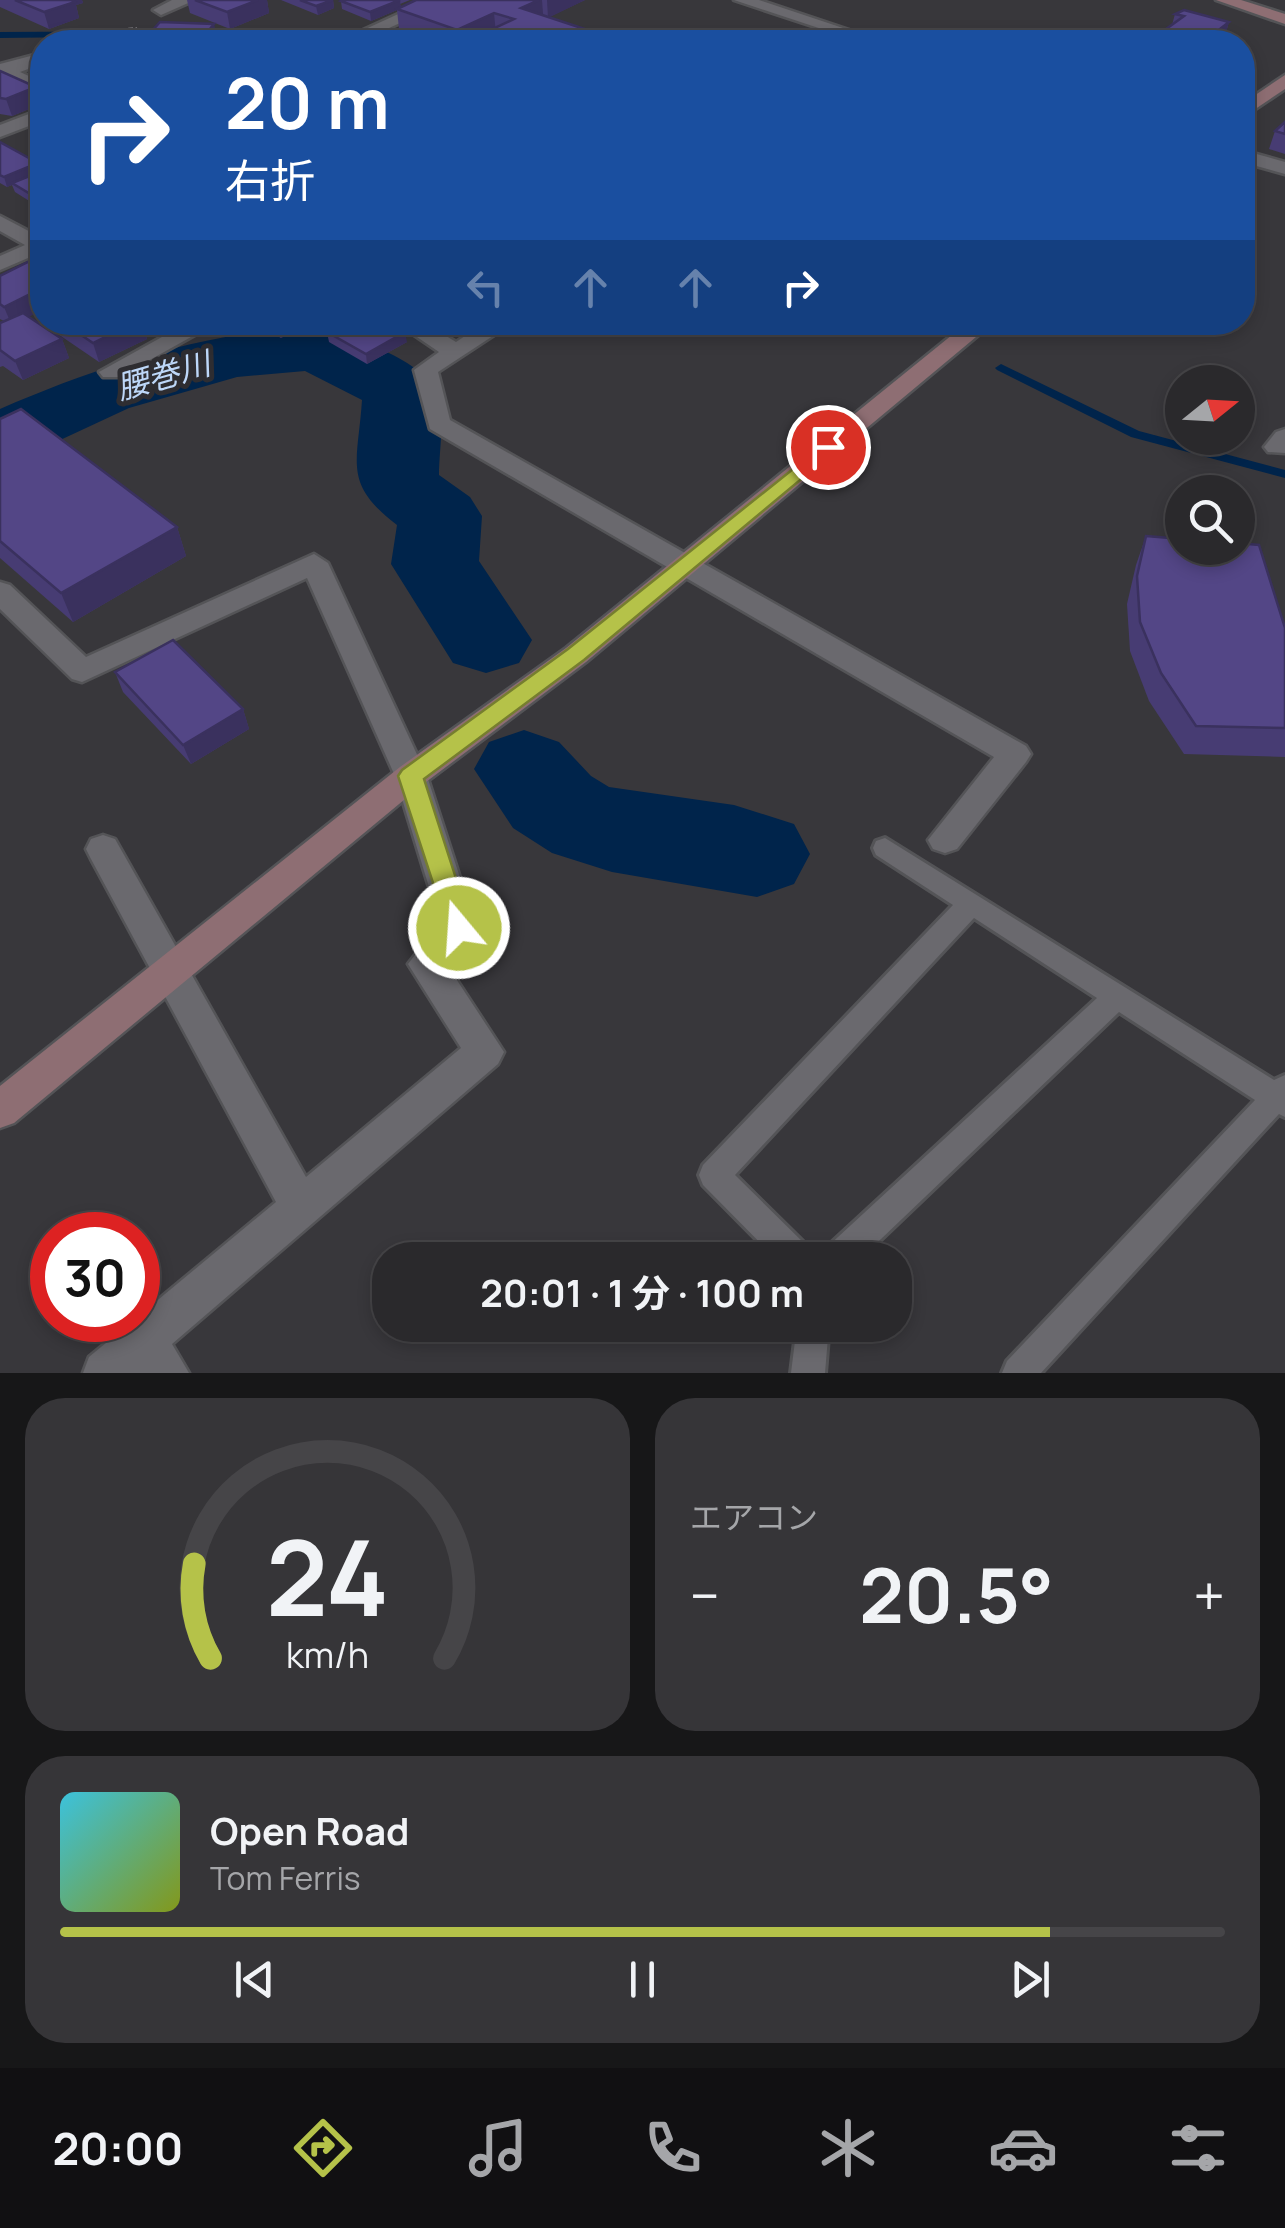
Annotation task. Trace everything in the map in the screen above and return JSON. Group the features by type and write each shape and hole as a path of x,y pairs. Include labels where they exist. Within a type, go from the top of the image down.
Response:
{"street":[{"path":"161,10 187,0"},
{"path":"374,30 443,0"},
{"path":"742,0 838,30"},
{"path":"1224,0 1285,19"},
{"path":"2,70 30,62"},
{"path":"2,70 30,83"},
{"path":"1255,104 1285,80"},
{"path":"0,131 30,120"},
{"path":"1255,160 1285,168"},
{"path":"0,222 30,239"},
{"path":"0,264 30,251"},
{"path":"110,372 175,335"},
{"path":"427,335 455,352"},
{"path":"483,335 426,370 439,424 1015,754 945,840"},
{"path":"0,1110 410,776 576,654 967,335"},
{"path":"0,592 82,671 314,563 410,776 459,928 426,964 485,1052 302,1207 154,1357 105,1373"},
{"path":"103,849 302,1207"}],"lane":[{"path":"885,848 1282,1096 1019,1373"},
{"path":"782,1242 714,1175 972,903"},
{"path":"855,1242 1118,996"},
{"path":"808,1373 811,1342"}],"path":[{"path":"114,30 148,29"}],"building":[{"path":"15,0 71,0 75,2 44,12"},
{"path":"195,0 258,0 227,12"},
{"path":"300,0 333,0 316,6"},
{"path":"343,0 400,0 370,12"},
{"path":"416,0 539,0 521,8 588,30 490,30 514,19 494,13 457,30 397,9"},
{"path":"1184,10 1229,22 1219,30 1165,30 1184,16 1175,14"},
{"path":"160,22 214,24 209,30 153,30"},
{"path":"0,71 30,84 30,89 0,98"},
{"path":"0,142 30,159 30,166 4,177 0,175"},
{"path":"30,176 30,194 12,183"},
{"path":"30,263 30,294 4,307 0,304 0,276"},
{"path":"23,313 30,318 30,335 56,335 62,339 15,361 0,350 0,323"},
{"path":"81,335 109,335 93,343"},
{"path":"332,335 400,335 366,354"},
{"path":"21,409 177,527 61,593 0,541 0,419"},
{"path":"1146,536 1165,538 1165,565 1255,565 1255,545 1259,545 1285,628 1285,728 1196,726 1161,673 1140,622 1137,576"},
{"path":"173,640 243,709 183,745 115,672"}],"waterway":[{"path":"0,35 30,35"},
{"name":"腰巻川","path":"0,438 102,392 231,356 317,348 395,387 400,395 398,485 440,516 435,564 486,640"},
{"path":"1001,368 1135,434 1285,474"},
{"name":"腰巻川","path":"524,769 555,805 589,823 757,854"}],"route":[{"path":"459,928 410,776 576,654 828,447"}]}
